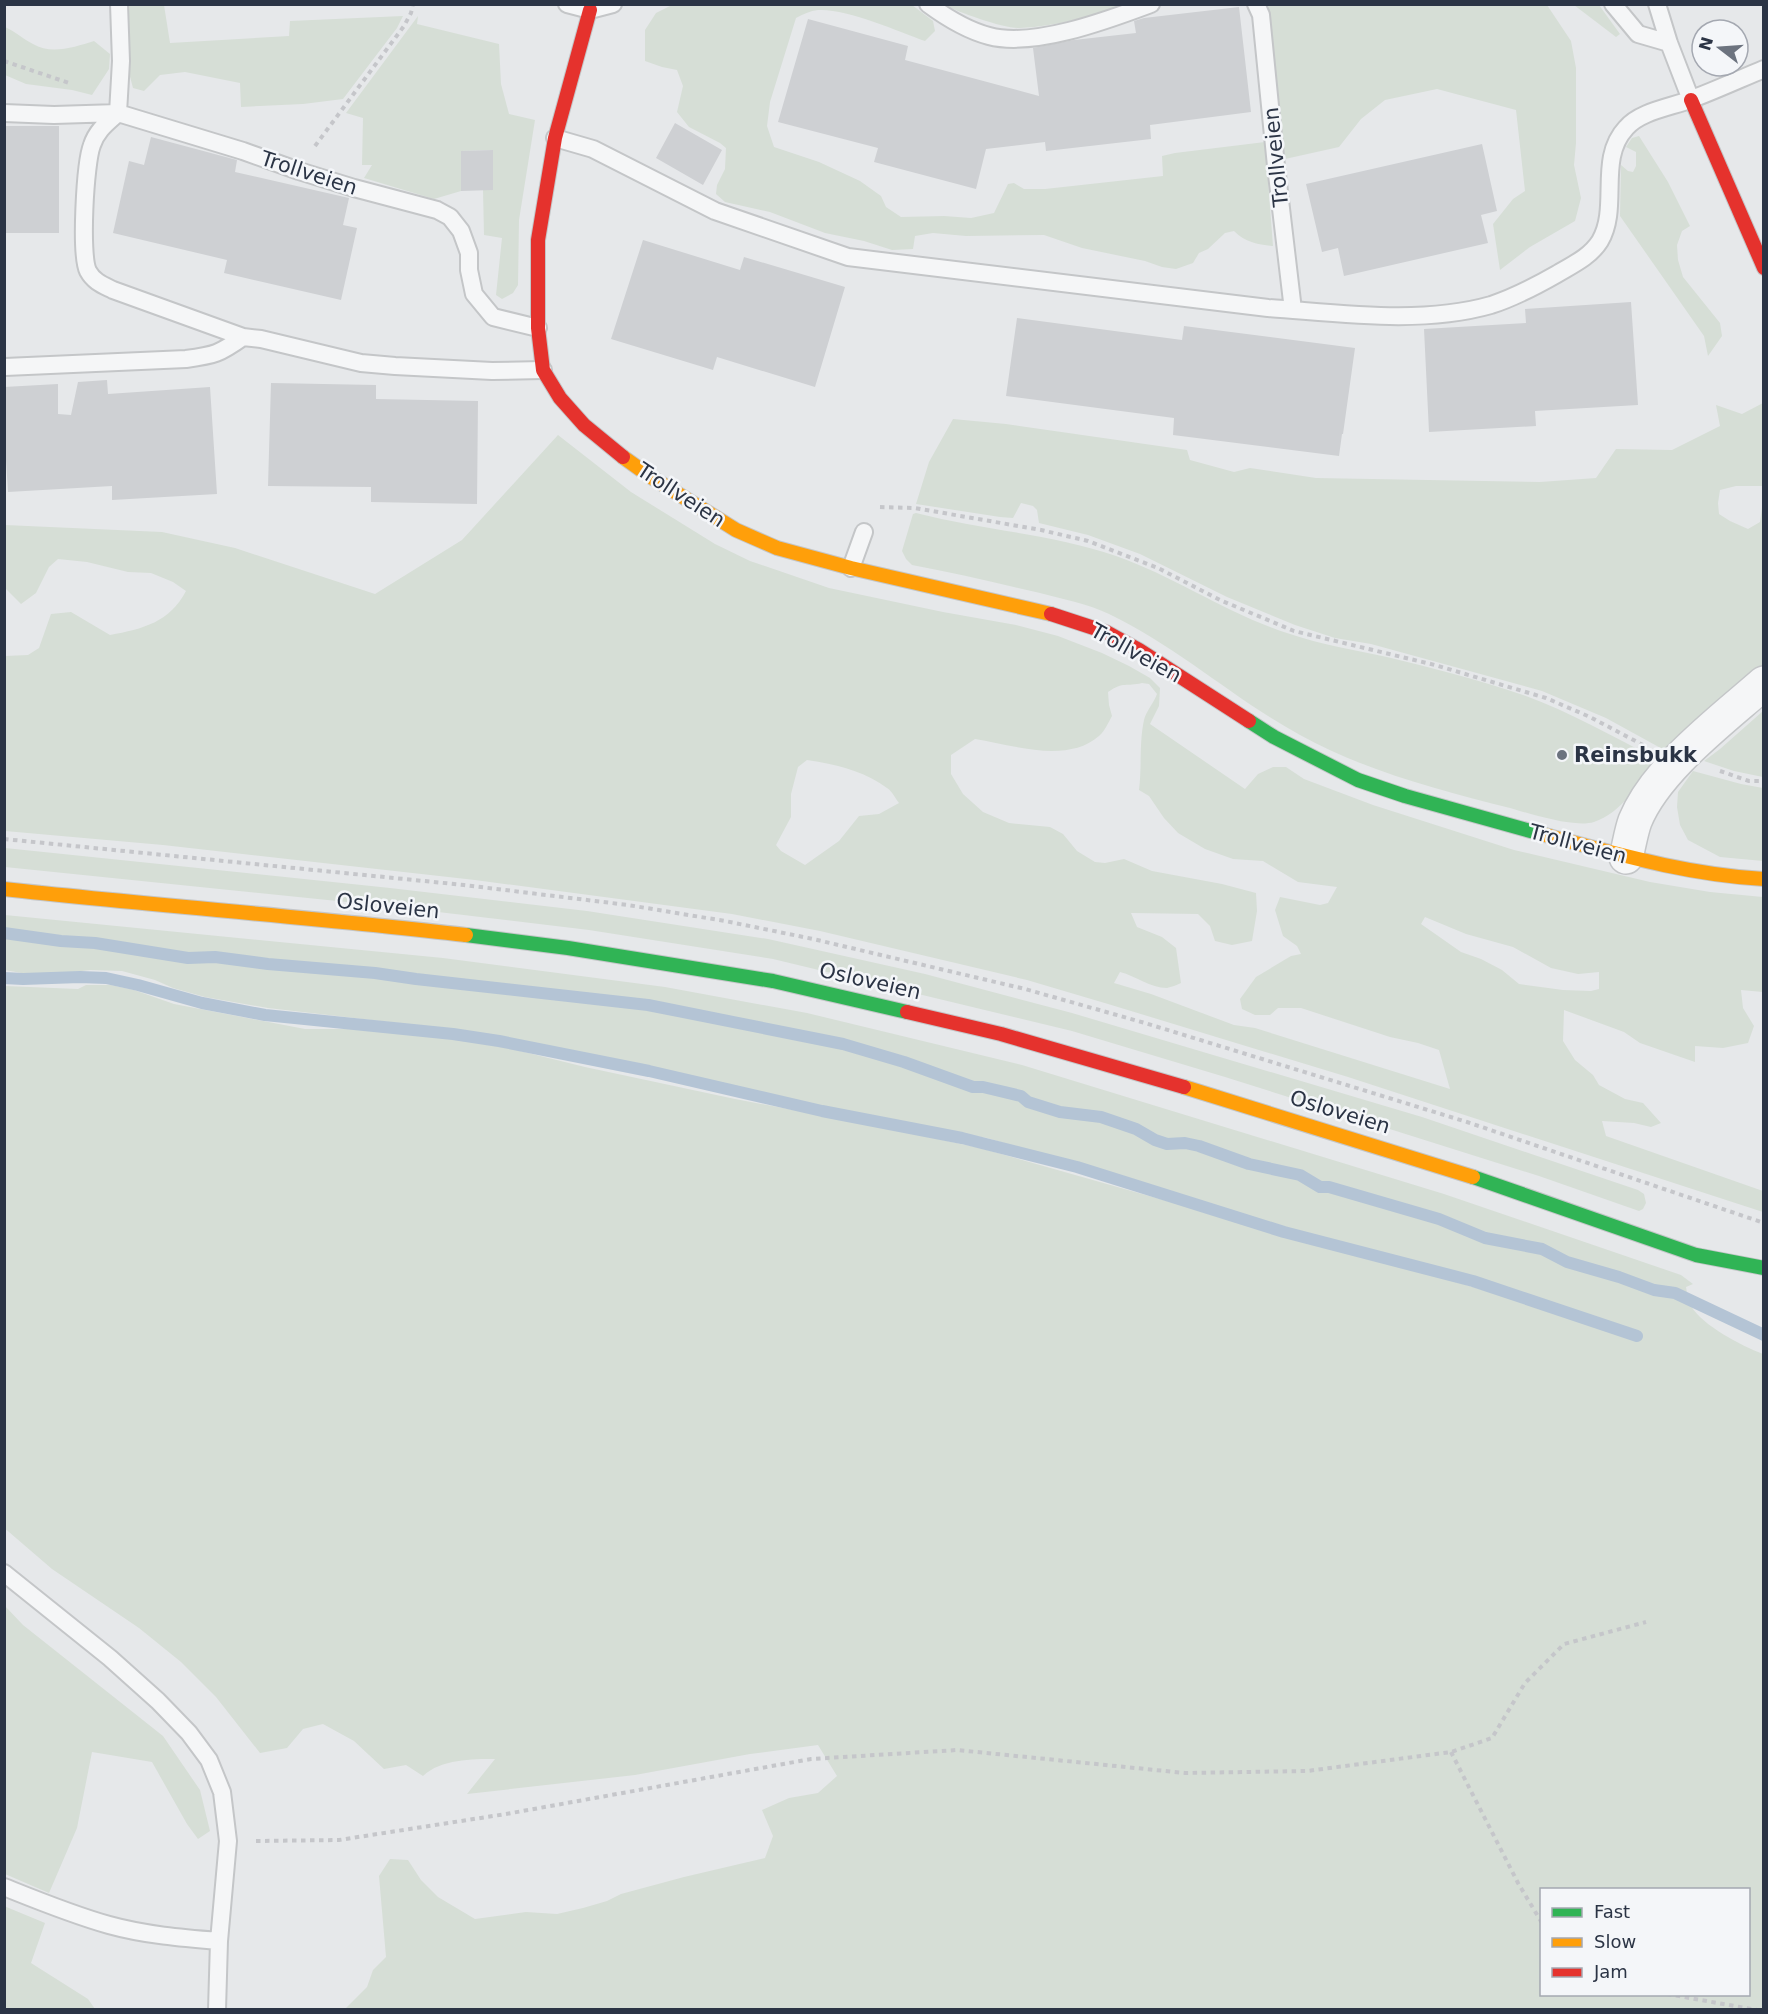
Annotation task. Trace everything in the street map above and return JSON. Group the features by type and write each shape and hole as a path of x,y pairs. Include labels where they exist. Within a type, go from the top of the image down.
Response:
{"street":[{"name":"Trollveien","path":"587,7 555,138 538,240 538,328 543,369 560,398 584,425 614,450 660,483 736,530 777,548 851,568 1037,609 1106,632 1139,650 1274,737 1358,780 1405,796 1626,857 1728,877 1764,879"},
{"path":"1690,100 1764,268"},
{"path":"1626,857 1635,821 1654,788 1677,762 1764,683"},
{"name":"Osloveien","path":"4,889 407,928 568,948 773,981 1001,1034 1202,1092 1439,1165 1696,1255 1764,1268"},
{"name":"Osloveien","path":"1696,1255 1735,1277"}],"lane":[{"path":"119,4 121,61 118,107 100,128 92,144 88,162 84,253 87,269 96,282 243,337 261,339 361,363 492,370 543,369"},
{"path":"567,4 587,7 613,4"},
{"path":"928,4 969,29 990,36 1010,39 1056,33 1151,4"},
{"name":"Trollveien","path":"1256,4 1261,15 1293,310"},
{"path":"1613,4 1638,34 1669,44"},
{"path":"1657,4 1690,100"},
{"path":"555,138 593,149 715,211 848,257 1318,313 1406,316 1491,305 1531,288 1588,255 1600,240 1607,218 1609,172 1615,144 1626,126 1650,113 1690,100 1764,69"},
{"name":"Trollveien","path":"4,113 54,115 118,107 299,171 437,210 450,217 461,231 469,253 469,270 474,294 493,317 538,328"},
{"path":"5,367 197,357 221,353 243,337"},
{"path":"851,568 864,532"},
{"path":"4,1573 110,1658 158,1701 189,1733 209,1760 222,1792 228,1841 219,1941 217,2010"},
{"path":"4,1887 62,1910 110,1925 162,1936 219,1941"}],"path":[{"path":"299,171 305,158 330,128 404,26 413,4"},
{"path":"4,61 118,107"},
{"path":"876,507 915,508 1088,540 1158,568 1220,600 1294,631 1435,665 1546,698 1590,717 1677,762"},
{"path":"228,1841 339,1840 506,1814 811,1759 957,1750 1185,1773 1307,1771 1451,1752 1492,1738 1525,1683 1564,1644 1646,1622"},
{"path":"1451,1752 1518,1883 1540,1920"},
{"path":"1673,1996 1757,2010"}],"shaded area":[{"path":"674,4 912,5 933,21 935,31 925,41 871,21 829,10 818,10 801,15 796,18 770,102 767,126 774,147 819,162 860,181 881,196 886,207 901,217 971,218 994,213 1008,184 1014,183 1024,189 1045,189 1163,176 1162,156 1265,142 1273,246 1257,244 1234,231 1225,233 1208,249 1199,253 1193,263 1176,269 1082,248 1044,235 966,236 933,233 915,236 913,249 892,250 864,241 825,233 770,212 725,202 716,194 717,185 725,169 726,148 689,127 677,112 683,86 677,70 645,61 645,30 656,13"},
{"path":"126,5 164,5 170,43 289,36 290,21 403,16 397,28 343,99 303,104 241,107 240,83 185,72 160,75 144,91 133,88 128,69"},
{"path":"944,5 1134,5 1063,22 1013,28 970,16"},
{"path":"1268,5 1547,5 1571,41 1576,68 1574,165 1581,198 1575,221 1530,247 1500,270 1493,224 1513,199 1525,191 1516,110 1437,89 1385,100 1361,119 1339,147 1285,159"},
{"path":"1574,5 1599,5 1620,34 1616,37"},
{"path":"418,16 417,24 499,44 501,84 509,114 535,120 519,220 518,285 513,293 502,299 496,295 502,238 484,235 483,190 493,190 493,150 461,151 461,191 434,199 364,178 372,165 362,165 363,118 346,113"},
{"path":"5,27 33,44 47,49 63,49 94,41 110,54 109,69 92,95 26,84 5,75"},
{"path":"1639,136 1668,182 1690,226 1682,231 1677,245 1678,260 1683,277 1720,323 1722,336 1708,356 1704,336 1620,216 1621,165 1633,172 1636,166 1636,152 1626,147 1632,138"},
{"path":"1763,403 1763,488 1762,486 1736,486 1720,490 1718,503 1719,514 1748,529 1760,522 1763,500 1763,665 1743,686 1666,751 1606,718 1542,691 1371,644 1335,638 1295,625 1227,597 1140,554 1088,535 1039,523 1037,510 1033,506 1021,503 1013,518 916,504 929,462 953,419 1006,424 1187,450 1190,460 1234,472 1250,468 1316,478 1540,482 1596,478 1616,449 1672,450 1720,426 1716,405 1742,414"},
{"path":"558,435 631,492 715,544 750,561 829,588 1016,625 1058,636 1129,666 1150,678 1160,688 1159,706 1150,724 1245,789 1258,774 1273,767 1286,767 1304,779 1373,805 1514,850 1650,882 1710,892 1763,897 1763,992 1741,990 1743,1008 1754,1026 1748,1043 1723,1048 1695,1046 1695,1062 1640,1043 1624,1032 1564,1010 1563,1041 1575,1060 1593,1075 1599,1085 1625,1099 1643,1103 1661,1123 1651,1127 1634,1123 1602,1121 1606,1136 1763,1191 1763,1212 1348,1077 1108,1004 1027,980 820,931 732,914 475,880 163,845 5,831 5,656 28,655 39,648 51,614 71,612 110,635 144,627 164,617 186,591 173,582 151,573 128,572 87,562 58,559 49,567 36,593 21,604 5,588 5,525 162,532 235,548 375,594 462,540","holes":["1149,684 1157,694 1144,720 1139,790 1149,796 1178,833 1205,849 1233,859 1263,861 1298,882 1337,887 1328,903 1320,905 1280,897 1275,910 1283,936 1297,946 1301,954 1291,956 1256,977 1240,999 1242,1009 1255,1015 1270,1015 1278,1008 1301,1008 1390,1037 1439,1050 1450,1089 1255,1028 1234,1025 1151,994 1114,983 1120,972 1161,987 1167,988 1181,983 1176,948 1162,937 1137,927 1131,913 1198,914 1210,926 1215,941 1232,945 1252,941 1257,911 1256,893 1152,871 1124,859 1105,863 1095,862 1077,851 1063,834 1050,827 1009,823 983,812 963,794 951,774 951,755 975,739 1022,748 1056,751 1086,744 1101,734 1112,716 1108,692 1122,685","807,760 838,766 869,777 889,789 899,803 879,814 859,816 839,841 805,865 781,851 776,845 791,817 791,794 798,767","1425,917 1466,934 1513,947 1551,968 1578,974 1599,972 1599,989 1563,990 1519,984 1502,970 1461,952 1421,924"]},
{"path":"913,514 1067,542 1116,556 1160,574 1246,617 1290,634 1439,670 1523,695 1575,717 1658,760 1622,804 1604,818 1586,823 1564,822 1541,817 1403,778 1350,759 1300,735 1252,706 1159,642 1101,610 1040,593 912,565 902,551"},
{"path":"1763,711 1763,777 1704,761 1720,749"},
{"path":"1693,771 1763,788 1763,861 1720,857 1688,840 1680,825 1677,807 1678,792"},
{"path":"5,848 587,911 768,939 925,974 1072,1013 1422,1117 1638,1190 1644,1194 1646,1203 1639,1211 1539,1176 1072,1031 773,959 589,930 396,907 5,867"},
{"path":"5,915 443,958 665,987 807,1013 1022,1065 1444,1194 1681,1275 1693,1284 1686,1287 1690,1304 1704,1321 1745,1346 1763,1354 1763,2009 345,2009 367,1987 373,1970 386,1957 379,1876 390,1859 408,1860 421,1880 438,1897 475,1919 526,1912 557,1914 684,1877 765,1858 773,1836 762,1810 789,1798 818,1793 837,1776 818,1745 750,1754 635,1775 467,1794 495,1759 448,1763 430,1770 423,1776 406,1765 384,1769 354,1741 323,1724 303,1729 287,1748 260,1753 216,1697 181,1662 139,1628 52,1569 4,1528 5,986 78,989 86,985 111,985 134,990 174,1004 305,1029 357,1029 471,1039 585,1067 980,1148 1289,1238 1416,1270 1536,1306 1469,1276 1310,1236 1126,1178 987,1138 821,1108 721,1083 495,1038 432,1027 268,1008 205,997 122,971 90,970 27,974 5,970"},
{"path":"5,1606 23,1625 163,1736 200,1790 210,1831 198,1839 152,1762 92,1752 77,1828 49,1893 5,1874"},
{"path":"4,1906 45,1923 31,1963 88,1999 95,2009 5,2009"}],"building":[{"path":"1239,7 1251,112 1150,125 1151,139 1046,151 1045,142 986,149 976,189 874,162 878,148 778,122 808,19 908,46 905,60 1039,96 1033,48 1074,40 1136,33 1134,21 1144,18"},
{"path":"675,123 722,150 703,185 656,158"},
{"path":"4,126 59,126 59,233 4,233"},
{"path":"151,137 237,160 235,172 349,198 343,225 357,228 341,300 224,273 227,260 113,233 129,161 144,165"},
{"path":"1482,144 1497,211 1481,215 1488,243 1344,276 1338,248 1322,252 1306,184"},
{"path":"493,150 493,190 461,191 461,151"},
{"path":"643,240 740,270 744,257 845,287 815,387 717,357 713,370 611,339"},
{"path":"1631,302 1638,405 1535,411 1536,426 1429,432 1424,329 1526,323 1525,309"},
{"path":"1017,318 1182,340 1184,326 1355,348 1339,456 1173,435 1174,418 1006,396"},
{"path":"107,380 108,394 210,387 217,494 112,500 112,486 8,492 4,387 58,384 58,414 71,415 78,382"},
{"path":"271,383 376,385 376,399 478,401 477,504 371,502 371,487 268,486"}],"waterway":[{"path":"4,933 95,943 188,958 215,957 375,973 648,1005 843,1044 904,1062 973,1087 983,1087 1021,1096 1028,1102 1060,1112 1101,1117 1136,1129 1167,1144 1185,1143 1199,1146 1249,1164 1300,1175 1320,1187 1329,1187 1439,1219 1485,1238 1542,1249 1567,1262 1654,1290 1675,1293 1764,1335"},
{"path":"4,978 106,978 202,1003 265,1015 453,1034 499,1041 649,1071 822,1111 962,1138 1077,1167 1284,1232 1473,1281 1637,1336"}],"traffic: fast":[{"path":"1249,721 1274,737 1358,780 1405,796 1545,835"},
{"path":"466,935 568,948 773,981 907,1012"},
{"path":"1473,1177 1696,1255 1764,1268"}],"traffic: slow":[{"path":"623,457 736,530 777,548 851,568 1051,614"},
{"path":"1545,835 1681,868 1764,879"},
{"path":"4,889 466,935"},
{"path":"1184,1087 1473,1177"}],"traffic: jam":[{"path":"590,10 555,138 538,240 538,328 543,370 560,398 584,425 623,457"},
{"path":"1691,100 1764,268"},
{"path":"1051,614 1106,632 1139,650 1249,721"},
{"path":"907,1012 1001,1034 1184,1087"}],"place":[{"name":"Reinsbukk","path":"1562,755"}]}
